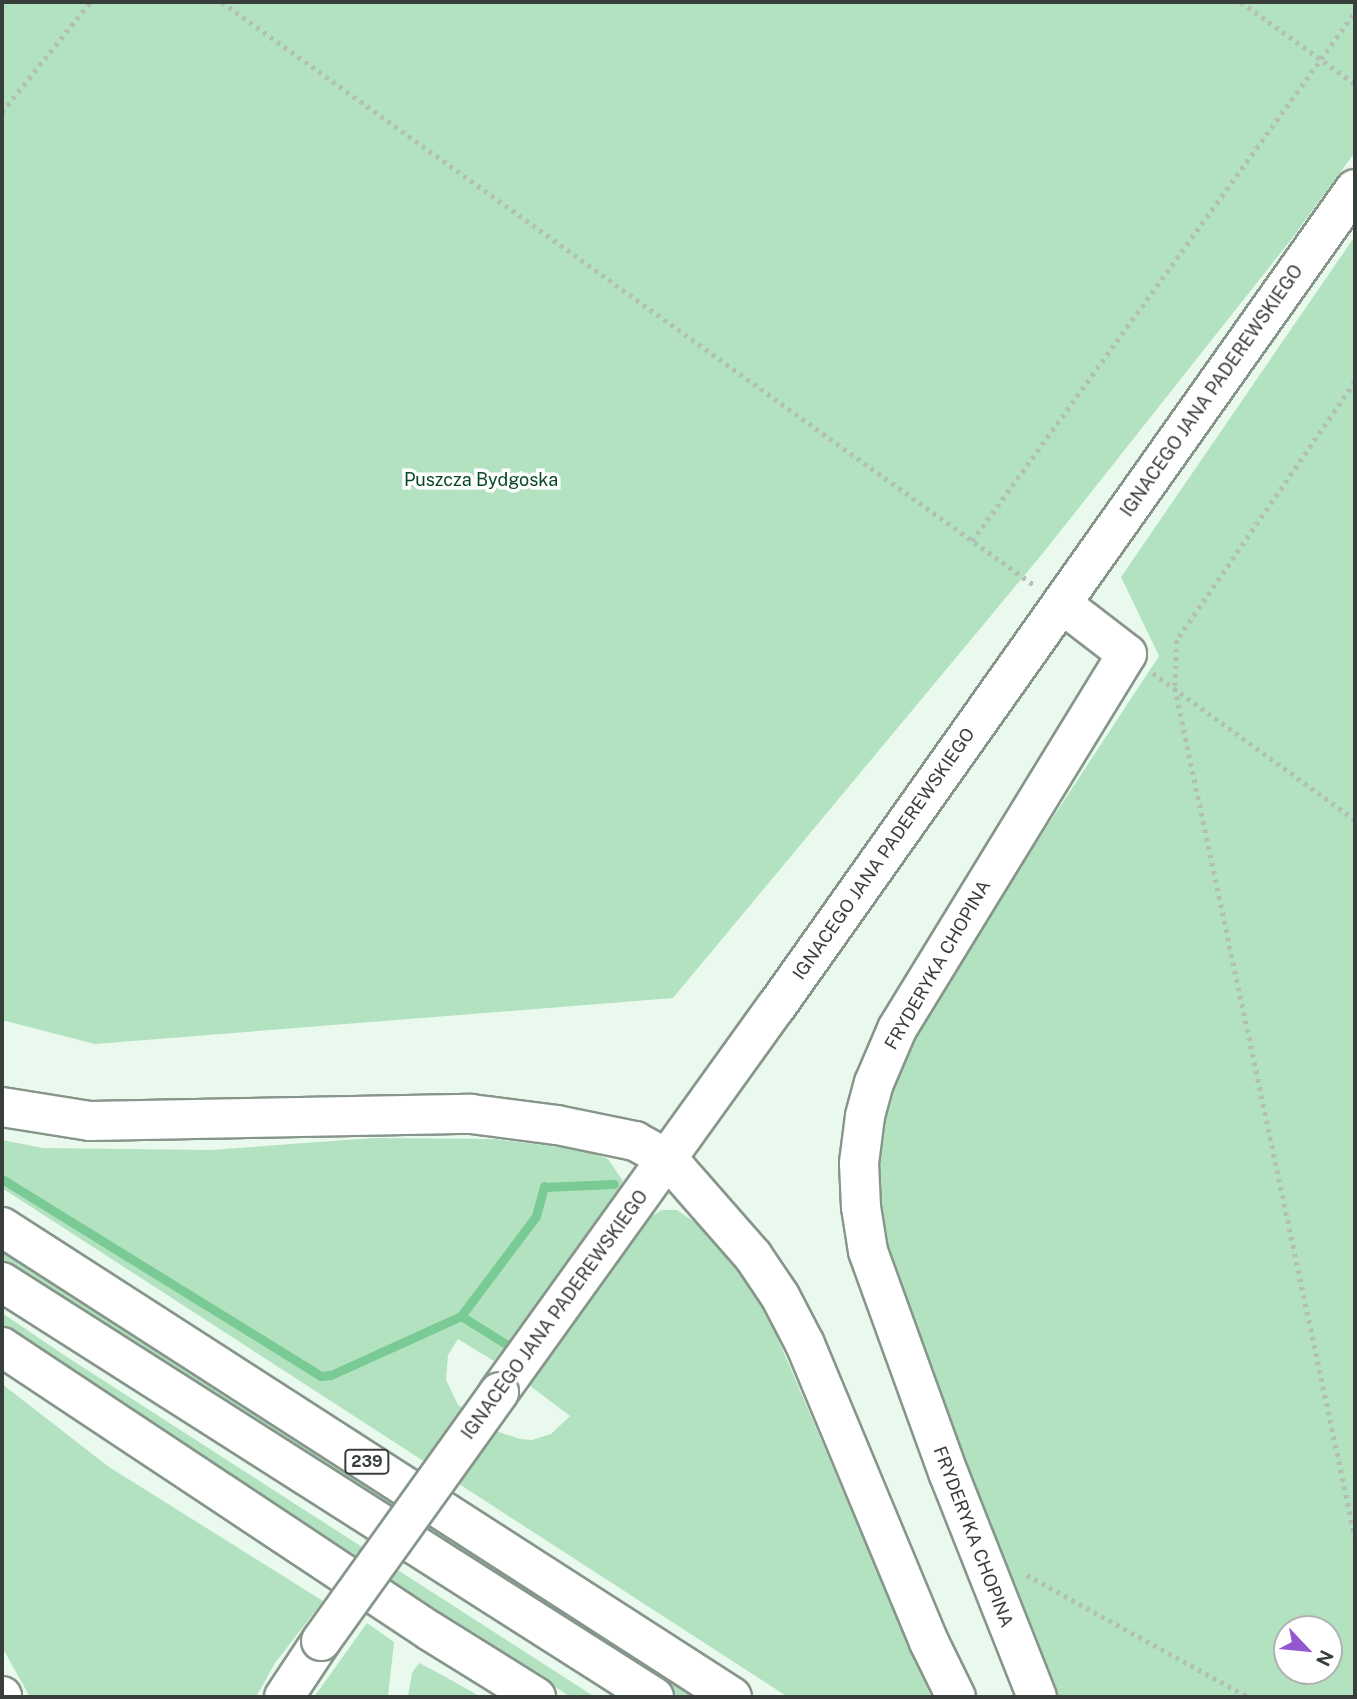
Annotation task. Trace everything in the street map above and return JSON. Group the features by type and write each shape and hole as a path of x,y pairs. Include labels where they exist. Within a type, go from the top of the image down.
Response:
{"main road":[{"name":"IGNACEGO JANA PADEREWSKIEGO","path":"284,1697 410,1516 668,1159 1048,595 1355,189"},
{"path":"1048,595 1127,654"},
{"name":"FRYDERYKA CHOPINA","path":"1037,1697 948,1475 868,1251 861,1207 860,1153 874,1083 897,1029 1127,654"},
{"path":"2,1107 90,1121 471,1114 557,1125 635,1140 668,1159 753,1256 805,1344 929,1642 956,1697"},
{"name":"239","path":"2,1227 732,1697"},
{"name":"239","path":"2,1282 654,1697"},
{"path":"2,1347 430,1631 534,1696"}],"path":[{"path":"2,112 90,2"},
{"path":"222,2 1048,595"},
{"path":"1241,2 1355,84"},
{"path":"972,541 1355,12"},
{"path":"1355,382 1177,640 1175,688 1355,1537"},
{"path":"1127,654 1355,820"},
{"path":"1024,1574 1248,1697"}],"green space":[{"name":"Puszcza Bydgoska","path":"2,2 1355,2 1355,152 1290,241 1043,553 673,998 95,1044 2,1020"},
{"path":"1355,236 1355,1697 1051,1697 884,1258 874,1166 889,1094 911,1041 948,977 1159,656 1121,577"},
{"path":"374,1138 494,1139 584,1150 608,1159 623,1181 613,1204 494,1361 458,1339 448,1355 446,1380 458,1405 499,1432 520,1439 532,1440 551,1434 570,1416 529,1385 649,1218 662,1210 677,1210 700,1226 736,1268 769,1318 931,1697 788,1697 2,1188 2,1140 43,1148 210,1150"},
{"path":"2,1247 704,1697 680,1697 577,1632 2,1261"},
{"path":"2,1313 595,1697 571,1697 243,1487 2,1330"},
{"path":"2,1384 109,1467 323,1601 275,1663 256,1697 30,1697 2,1647"},
{"path":"367,1623 394,1642 388,1697 314,1697"},
{"path":"419,1663 481,1697 408,1697 412,1673"}],"waterway":[{"path":"2,1179 321,1376 331,1375 461,1316 536,1216 544,1186"},
{"path":"544,1187 614,1184"},
{"path":"461,1316 506,1344"}]}
